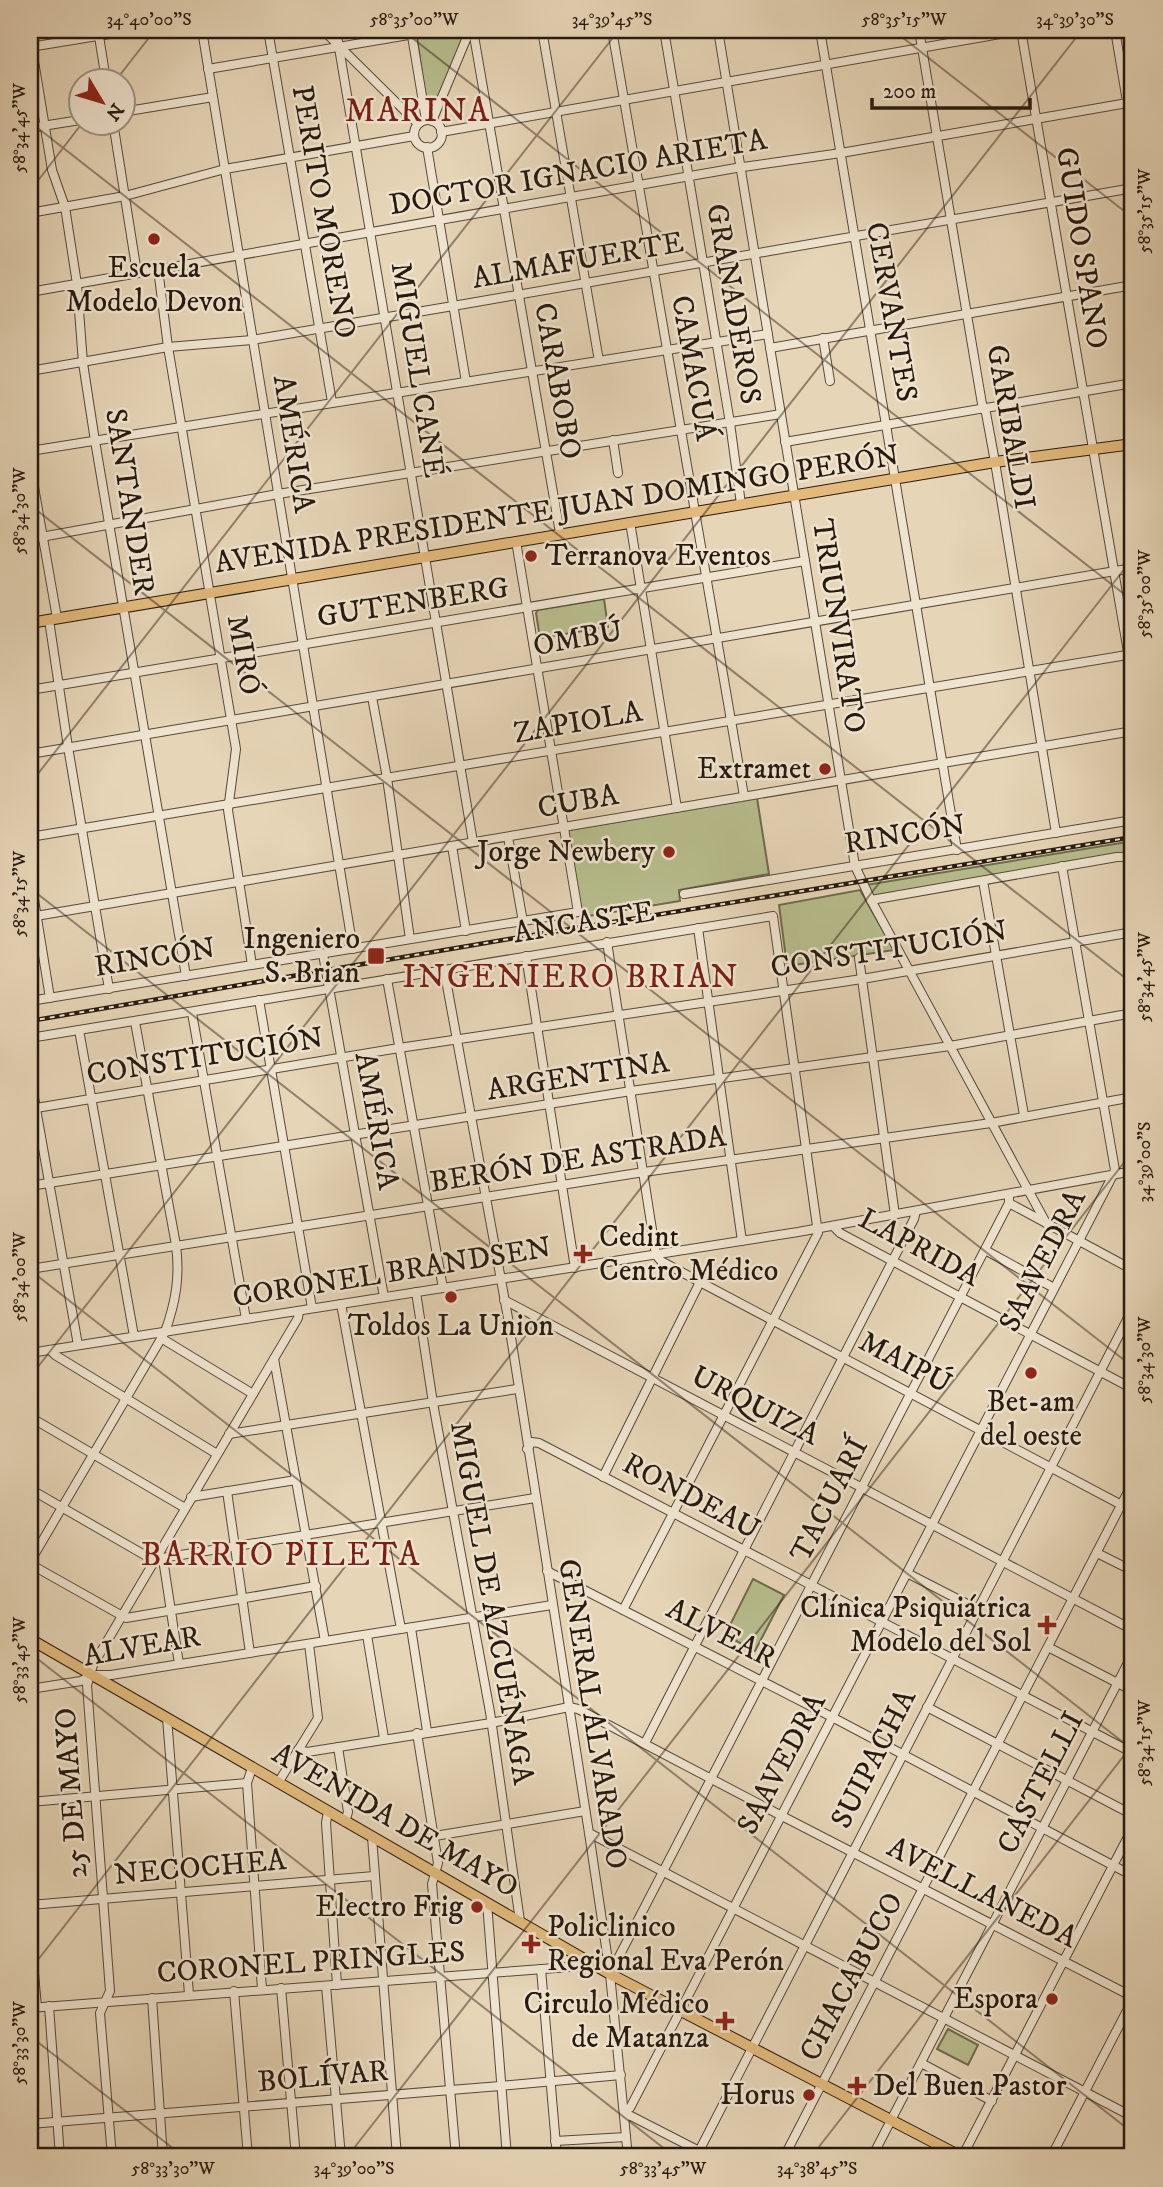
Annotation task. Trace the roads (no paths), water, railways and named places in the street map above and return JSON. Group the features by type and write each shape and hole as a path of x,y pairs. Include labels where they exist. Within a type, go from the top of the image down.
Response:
{"main road":[{"name":"AVENIDA PRESIDENTE JUAN DOMINGO PERÓN","path":"1092,447 1097,443 1133,438"},
{"name":"AVENIDA PRESIDENTE JUAN DOMINGO PERÓN","path":"30,623 995,462 1092,447 1100,449 1133,444"},
{"name":"AVENIDA DE MAYO","path":"30,1639 610,1974 962,2157"}],"street":[{"path":"30,44 134,30"},
{"name":"AMÉRICA","path":"202,30 353,949"},
{"name":"PERITO MORENO","path":"268,30 332,402"},
{"path":"323,30 340,48 426,121 439,125 439,141 427,147"},
{"name":"MIGUEL CANÉ","path":"337,30 473,842"},
{"path":"208,69 340,48 412,32 438,30"},
{"path":"30,213 125,196 225,169 414,136 426,121 472,30"},
{"name":"CARABOBO","path":"472,30 560,533"},
{"path":"542,30 599,361"},
{"name":"CAMACUÁ","path":"612,30 744,796"},
{"name":"GRANADEROS","path":"664,30 730,422 741,504"},
{"name":"TRIUNVIRATO","path":"718,30 855,866 1046,1223"},
{"name":"CERVANTES","path":"820,30 957,850"},
{"name":"GARIBALDI","path":"919,30 995,462 1056,833"},
{"path":"441,132 1021,30"},
{"name":"GUIDO SPANO","path":"1021,30 1092,447 1131,655 1133,681"},
{"path":"1115,30 1130,103 1133,136"},
{"path":"412,32 426,121"},
{"path":"99,33 104,66"},
{"name":"SANTANDER","path":"30,44 53,174 65,207 77,284 83,363 95,441 186,976"},
{"path":"136,110 213,97"},
{"name":"DOCTOR IGNACIO ARIETA","path":"30,292 305,242 1130,103"},
{"path":"30,128 66,122"},
{"path":"115,136 137,273"},
{"path":"414,136 418,143 427,147"},
{"path":"427,147 466,382"},
{"name":"ALMAFUERTE","path":"30,371 168,347 252,340 1133,188"},
{"name":"MIRÓ","path":"158,269 168,347 232,721 236,753 228,803 252,965"},
{"path":"770,348 1133,285"},
{"path":"30,452 768,334"},
{"path":"823,338 830,381"},
{"path":"785,442 1133,383"},
{"path":"30,539 278,494 781,414"},
{"path":"613,440 618,473"},
{"path":"30,464 42,537 68,747 109,989"},
{"path":"630,522 677,808"},
{"path":"516,541 564,827"},
{"name":"GUTENBERG","path":"30,690 805,561"},
{"name":"OMBÚ","path":"30,754 1133,568"},
{"name":"ZAPIOLA","path":"30,837 1131,655"},
{"path":"372,698 387,778 410,939"},
{"name":"CUBA","path":"33,916 1133,731"},
{"name":"RINCÓN","path":"684,894 1133,820"},
{"name":"RINCÓN","path":"30,1002 578,912 564,827"},
{"path":"508,837 523,922"},
{"path":"452,846 466,932"},
{"path":"871,900 1117,857 1133,858"},
{"path":"1062,866 1114,1175"},
{"path":"30,875 33,916 50,998"},
{"path":"983,881 1024,1115"},
{"name":"ANCASTE","path":"30,1038 773,916 785,990"},
{"path":"698,928 742,1241"},
{"name":"CONSTITUCIÓN","path":"33,1108 399,1048 862,979 1133,932"},
{"path":"607,942 656,1255"},
{"name":"AMÉRICA","path":"323,954 384,1297"},
{"path":"526,956 575,1268"},
{"path":"859,958 895,1215"},
{"name":"GENERAL ALVARADO","path":"444,969 505,1300 589,1833 610,1974 628,2157"},
{"path":"387,979 443,1288"},
{"path":"623,1609 816,1237 818,1228 785,990"},
{"path":"259,1000 312,1308"},
{"path":"192,1013 246,1319"},
{"name":"ARGENTINA","path":"30,1186 631,1091 950,1046 1133,1013"},
{"path":"135,1022 176,1245 178,1290 163,1335 30,1563 123,1617 316,1586"},
{"path":"79,1030 134,1336"},
{"path":"30,1075 33,1108 50,1183 78,1345"},
{"name":"BERÓN DE ASTRADA","path":"30,1269 427,1205 990,1122 1133,1097"},
{"name":"CORONEL BRANDSEN","path":"32,1352 134,1336 163,1335 312,1308 1009,1198 1028,1191 1133,1171"},
{"name":"SAAVEDRA","path":"624,2112 630,2108 681,2011 780,1815 1114,1175"},
{"path":"1009,1198 1046,1223 1133,1270"},
{"name":"TACUARÍ","path":"610,1974 961,1297 1009,1198"},
{"path":"645,1743 916,1211"},
{"name":"LAPRIDA","path":"833,1226 840,1233 1133,1389"},
{"path":"985,1250 1054,1288"},
{"name":"MAIPÚ","path":"656,1255 661,1261 700,1282 1133,1511"},
{"path":"603,1477 700,1282"},
{"name":"MIGUEL DE AZCUÉNAGA","path":"416,1292 433,1403 474,1618 520,1921"},
{"name":"URQUIZA","path":"505,1300 1133,1630"},
{"path":"341,1304 401,1629"},
{"name":"SUIPACHA","path":"697,2154 1101,1371 1130,1323 1133,1308"},
{"name":"25 DE MAYO","path":"112,2157 100,2013 110,1991 87,1685 93,1665 160,1559 191,1497 298,1318 299,1311"},
{"path":"163,1335 253,1394"},
{"path":"50,1350 217,1454"},
{"path":"30,1365 32,1352"},
{"path":"274,1359 324,1641"},
{"path":"229,1434 517,1389"},
{"path":"30,1416 186,1508"},
{"name":"RONDEAU","path":"527,1450 532,1443 539,1443 1133,1753"},
{"path":"191,1497 296,1480"},
{"name":"CHACABUCO","path":"784,2157 1133,1482"},
{"path":"30,1489 148,1557 160,1559 535,1499"},
{"path":"227,1491 250,1653"},
{"path":"1097,1553 1133,1571"},
{"path":"160,1559 179,1664"},
{"name":"ALVEAR","path":"547,1571 1133,1876"},
{"path":"907,1573 977,1609"},
{"name":"ALVEAR","path":"30,1689 81,1681 92,1675 111,1675 552,1605"},
{"path":"411,1628 427,1731"},
{"path":"367,1635 384,1738"},
{"path":"278,1783 319,1714 309,1644"},
{"path":"1048,1647 1133,1692"},
{"name":"CASTELLI","path":"872,2157 1133,1653"},
{"path":"299,1750 307,1752 491,1723 569,1707"},
{"name":"AVELLANEDA","path":"569,1707 645,1743 1133,1998"},
{"path":"927,1707 1133,1815"},
{"path":"167,1718 189,1994"},
{"path":"417,1733 438,1863 432,1884 456,2157"},
{"path":"338,1747 348,1812 345,1822"},
{"path":"252,1768 247,1783 262,1989"},
{"path":"30,1801 247,1783"},
{"path":"435,1836 585,1811"},
{"path":"328,1812 326,1823 329,1881 337,1985"},
{"path":"962,2157 1133,1827"},
{"path":"589,1833 1133,2117"},
{"path":"372,1837 397,2157"},
{"name":"NECOCHEA","path":"30,1905 374,1876"},
{"path":"487,1903 507,2157"},
{"path":"30,1929 33,2007"},
{"name":"CORONEL PRINGLES","path":"33,2007 595,1965"},
{"path":"541,1969 556,2157"},
{"path":"327,1986 341,2157"},
{"path":"281,1988 296,2157"},
{"path":"234,1991 248,2157"},
{"path":"152,1998 163,2157"},
{"path":"1051,2157 1133,1998"},
{"path":"49,2006 60,2157"},
{"path":"921,2063 992,2101"},
{"name":"BOLÍVAR","path":"30,2124 621,2075"},
{"path":"624,2112 697,2154 711,2157"},
{"path":"555,2141 626,2137"}],"railway":[{"path":"30,1021 1133,837"}],"place":[{"name":"Escuela Modelo Devon","path":"154,239"},
{"name":"Terranova Eventos","path":"531,556"},
{"name":"Extramet","path":"825,769"},
{"name":"Jorge Newbery","path":"669,852"},
{"name":"Ingeniero S. Brian","path":"376,956"},
{"name":"Cedint Centro Médico","path":"583,1254"},
{"name":"Toldos La Union","path":"451,1297"},
{"name":"Bet-am del oeste","path":"1031,1373"},
{"name":"Clínica Psiquiátrica Modelo del Sol","path":"1047,1625"},
{"name":"Electro Frig","path":"477,1907"},
{"name":"Policlinico Regional Eva Perón","path":"531,1944"},
{"name":"Espora","path":"1052,1999"},
{"name":"Circulo Médico de Matanza","path":"725,2021"},
{"name":"Del Buen Pastor","path":"857,2086"},
{"name":"Horus","path":"809,2095"}],"district":[{"name":"MARINA","path":"418,111"},
{"name":"INGENIERO BRIAN","path":"571,977"},
{"name":"BARRIO PILETA","path":"281,1555"}]}
